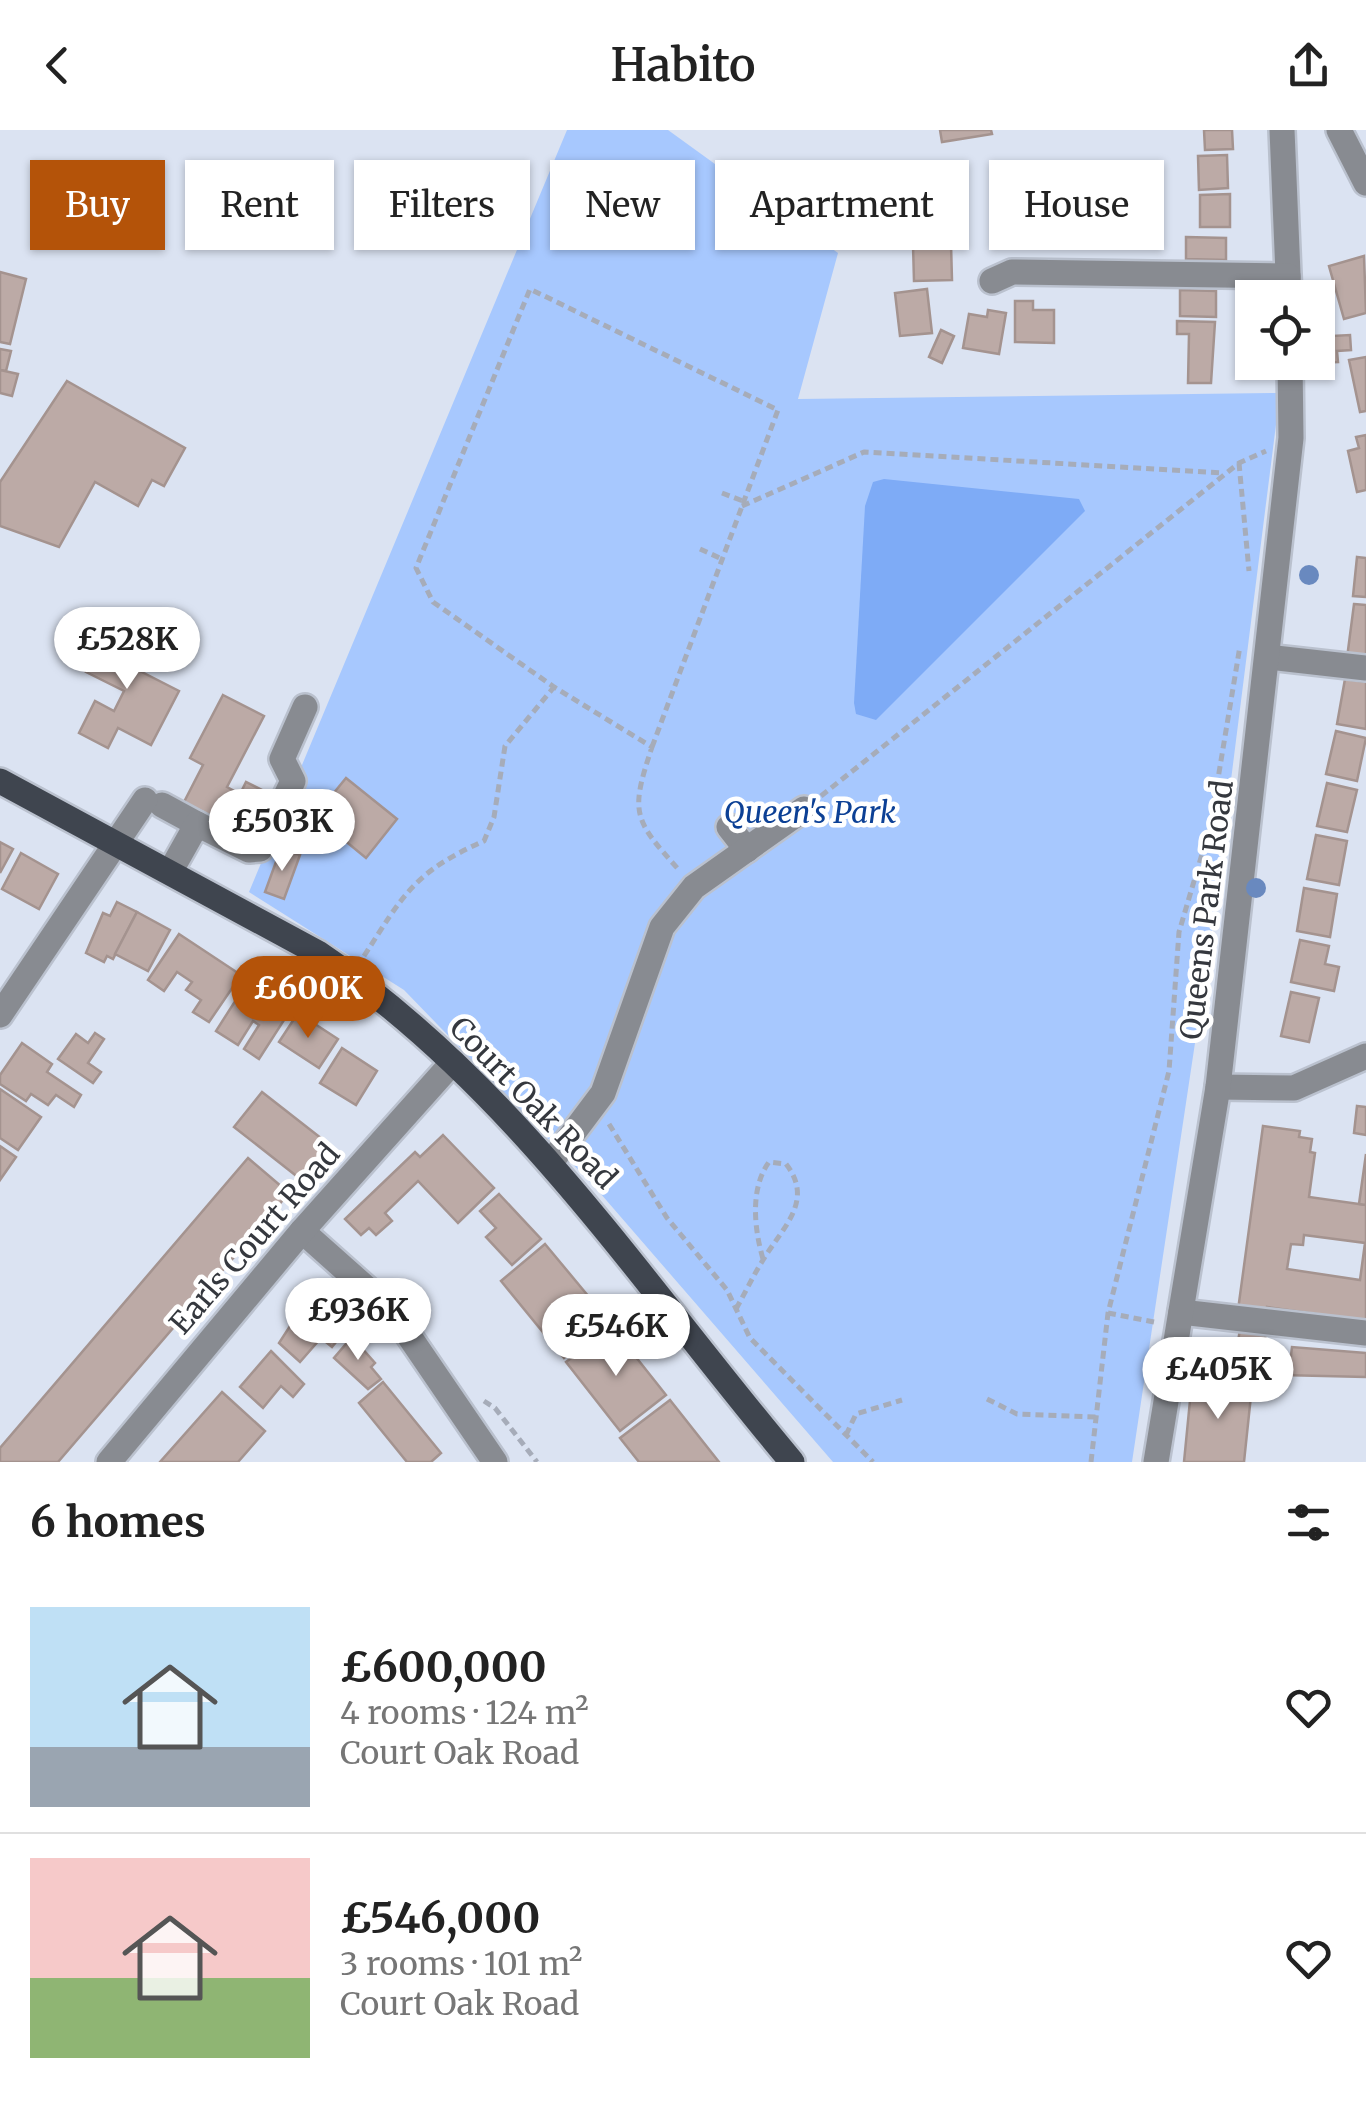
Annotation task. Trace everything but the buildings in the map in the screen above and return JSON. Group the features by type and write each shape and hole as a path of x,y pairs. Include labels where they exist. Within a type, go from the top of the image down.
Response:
{"main road":[{"name":"Court Oak Road","path":"0,781 352,976 454,1062 552,1161 792,1462"}],"street":[{"path":"1282,130 1288,280"},
{"path":"1339,130 1362,168"},
{"path":"1004,267 1235,283"},
{"name":"Queens Park Road","path":"1156,1462 1218,1087 1291,438 1290,380"},
{"path":"1268,657 1366,668"},
{"path":"0,1016 118,844 154,802 248,850 260,849 294,782 282,759 305,707"},
{"path":"552,1161 597,1104 662,927 694,887 804,809"},
{"path":"170,872 197,824"},
{"path":"729,827 747,850"},
{"path":"1218,1087 1294,1088 1366,1056"},
{"name":"Earls Court Road","path":"109,1462 302,1232 454,1062"},
{"path":"302,1232 392,1311 495,1462"},
{"path":"1180,1319 1366,1334"}],"path":[{"path":"652,747 554,687 433,602 416,568 530,289 778,410 636,793 642,829 694,887"},
{"path":"804,809 1226,474 1291,438"},
{"path":"742,504 864,452 1226,474"},
{"path":"1240,464 1250,583"},
{"path":"722,492 742,504"},
{"path":"700,549 722,559"},
{"path":"1091,1462 1108,1313 1169,1071 1179,932 1210,827 1241,637"},
{"path":"352,976 408,886 428,869 484,841 494,817 505,746 554,687"},
{"path":"597,1104 667,1218 727,1290 750,1338 873,1462"},
{"path":"736,1309 763,1260 792,1220 799,1199 797,1178 786,1164 769,1162 758,1176 756,1194 763,1260"},
{"path":"1108,1313 1180,1319"},
{"path":"987,1399 1017,1414 1096,1418"},
{"path":"846,1435 856,1414 902,1400"}],"green space":[{"name":"Queen's Park","path":"567,130 668,130 715,164 715,250 838,253 798,399 1280,393 1212,930 1132,1462 833,1462 594,1186 404,990 249,892 517,250 530,250 530,219 550,171 550,250 695,250 695,160 554,160"}],"shaded area":[{"path":"884,479 1079,499 1085,511 876,720 856,714 854,703 865,506 873,482"}]}
